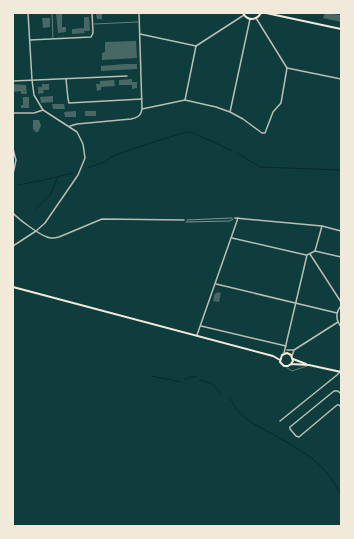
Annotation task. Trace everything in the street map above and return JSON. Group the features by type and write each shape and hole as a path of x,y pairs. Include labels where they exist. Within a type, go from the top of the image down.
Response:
{"main road":[{"path":"243,14 250,19 256,18 261,13"},
{"path":"266,13 341,29"},
{"path":"13,287 274,356 281,356 289,353 293,358 309,365"},
{"path":"274,356 285,366 291,364 309,365 340,372"},
{"path":"280,360 281,356"},
{"path":"291,364 293,358"}],"street":[{"path":"13,246 36,231 59,204 78,175 83,164 85,152 82,141 77,132 70,126 43,110 34,95 28,13"},
{"path":"30,40 90,37 93,34 92,13"},
{"path":"70,126 76,124 131,119 139,116 142,109 142,99 139,13"},
{"path":"185,100 196,46 243,14"},
{"path":"142,109 185,100 216,107 230,112 248,122 262,133 265,133 273,112 281,103 287,68 256,18"},
{"path":"230,112 250,19"},
{"path":"140,34 196,46"},
{"path":"287,68 341,79"},
{"path":"13,81 127,76"},
{"path":"66,79 69,103 142,99"},
{"path":"13,113 34,113 43,110"},
{"path":"13,149 13,174"},
{"path":"13,213 19,219 47,238 59,237 102,219 184,221"},
{"path":"235,218 322,226 341,231"},
{"path":"197,336 238,218"},
{"path":"232,238 307,255 315,251 322,226"},
{"path":"315,251 341,257"},
{"path":"310,254 341,302"},
{"path":"284,354 287,348 307,255"},
{"path":"215,284 296,302 337,313"},
{"path":"341,306 337,313 338,322 341,327"},
{"path":"201,326 294,350 338,322"},
{"path":"287,348 289,353"},
{"path":"293,358 294,350"},
{"path":"280,421 340,372 341,367"},
{"path":"341,394 338,390 334,391 290,427 290,429 296,436 299,437 341,402"}],"lane":[{"path":"52,13 53,39"},
{"path":"93,24 139,22"},
{"path":"285,366 292,371 309,365"}],"path":[{"path":"184,221 235,218"}],"building":[{"path":"56,13 62,13 62,27 66,27 66,32 58,33"},
{"path":"96,13 102,13 102,19 97,19"},
{"path":"325,13 341,15 341,22 323,18"},
{"path":"84,17 89,17 90,31 72,34 72,29 84,28"},
{"path":"42,18 50,18 50,27 43,28"},
{"path":"136,41 137,58 102,60 102,53 105,52 105,42"},
{"path":"137,64 137,69 101,71 101,66"},
{"path":"132,79 132,82 137,82 137,88 132,89 132,85 119,85 119,80"},
{"path":"114,80 115,86 101,87 101,90 97,91 96,84 100,84 100,81"},
{"path":"13,84 26,85 27,94 21,94 21,91 13,92"},
{"path":"42,84 49,84 49,90 43,90 44,93 38,94 38,87 42,87"},
{"path":"53,96 53,102 41,103 40,97"},
{"path":"23,97 29,97 29,108 21,108 21,105 23,105"},
{"path":"52,104 64,104 65,109 53,109"},
{"path":"76,111 76,117 65,117 64,112"},
{"path":"85,111 96,111 96,116 85,116"},
{"path":"33,120 39,120 41,126 38,132 33,129"},
{"path":"217,292 221,293 219,302 213,301 215,293 216,294"}],"waterway":[{"path":"87,168 105,162 111,157 132,149 186,132 193,133 231,150"},
{"path":"237,153 260,167 341,170"},
{"path":"18,185 73,173"},
{"path":"36,209 50,195 58,177"},
{"path":"151,376 181,382"},
{"path":"184,380 190,377 196,377"},
{"path":"199,380 211,383 222,394"},
{"path":"229,398 237,410 252,423 290,444 309,456 322,467 330,476 341,495"}]}
